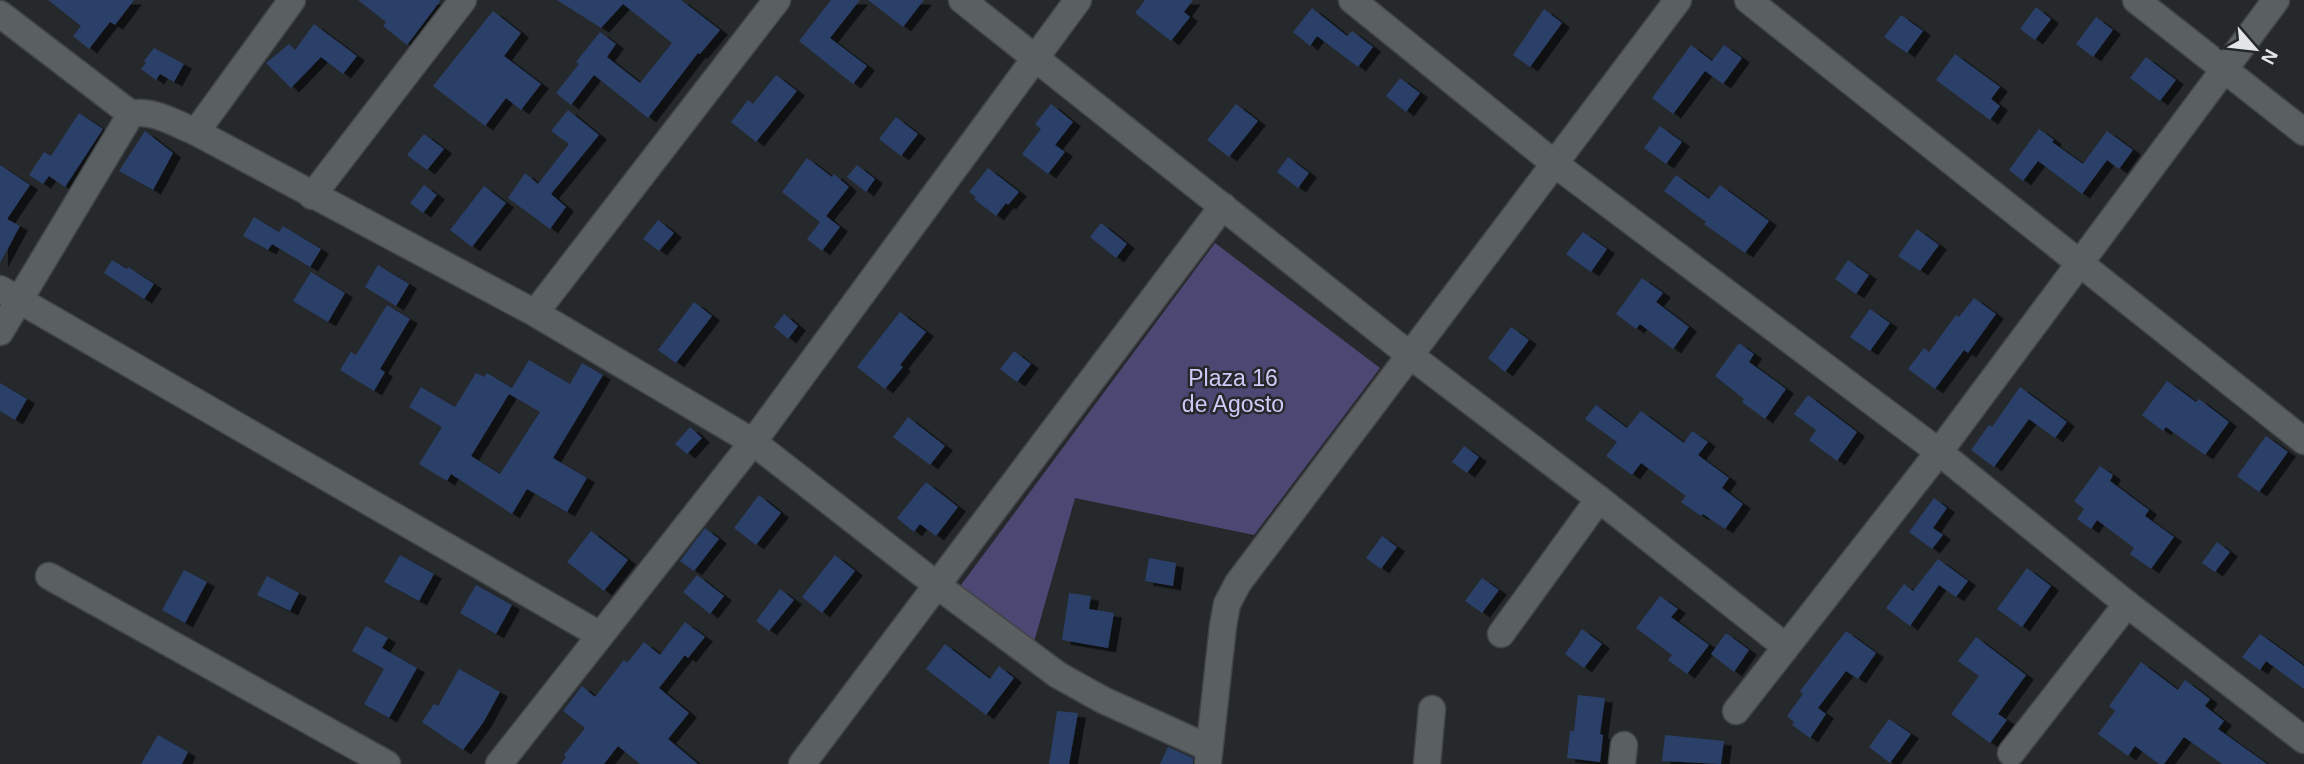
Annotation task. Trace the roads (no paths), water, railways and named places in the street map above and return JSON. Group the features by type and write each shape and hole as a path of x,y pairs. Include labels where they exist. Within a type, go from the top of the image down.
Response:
{"street":[{"path":"196,132 292,0"},
{"path":"312,196 463,0"},
{"path":"535,313 777,0"},
{"path":"962,0 1411,356 1599,499 1786,647"},
{"path":"499,764 753,442 1078,0"},
{"path":"1352,0 1555,164 1939,452 2127,604 2304,740"},
{"path":"0,332 10,295 131,114 153,114 196,132 535,313 753,442 938,586 1058,675 1209,756 1227,604 1238,583 1678,0"},
{"path":"1748,0 2304,441"},
{"path":"2136,0 2304,132"},
{"path":"1736,711 1939,452 2276,0"},
{"path":"0,14 131,114"},
{"path":"802,764 1223,206"},
{"path":"10,295 600,635"},
{"path":"1501,634 1599,499"},
{"path":"49,576 387,764"},
{"path":"2011,753 2127,604"},
{"path":"1427,764 1432,709"}],"park label":[{"name":"Plaza 16 de Agosto","path":"1233,391"}]}
